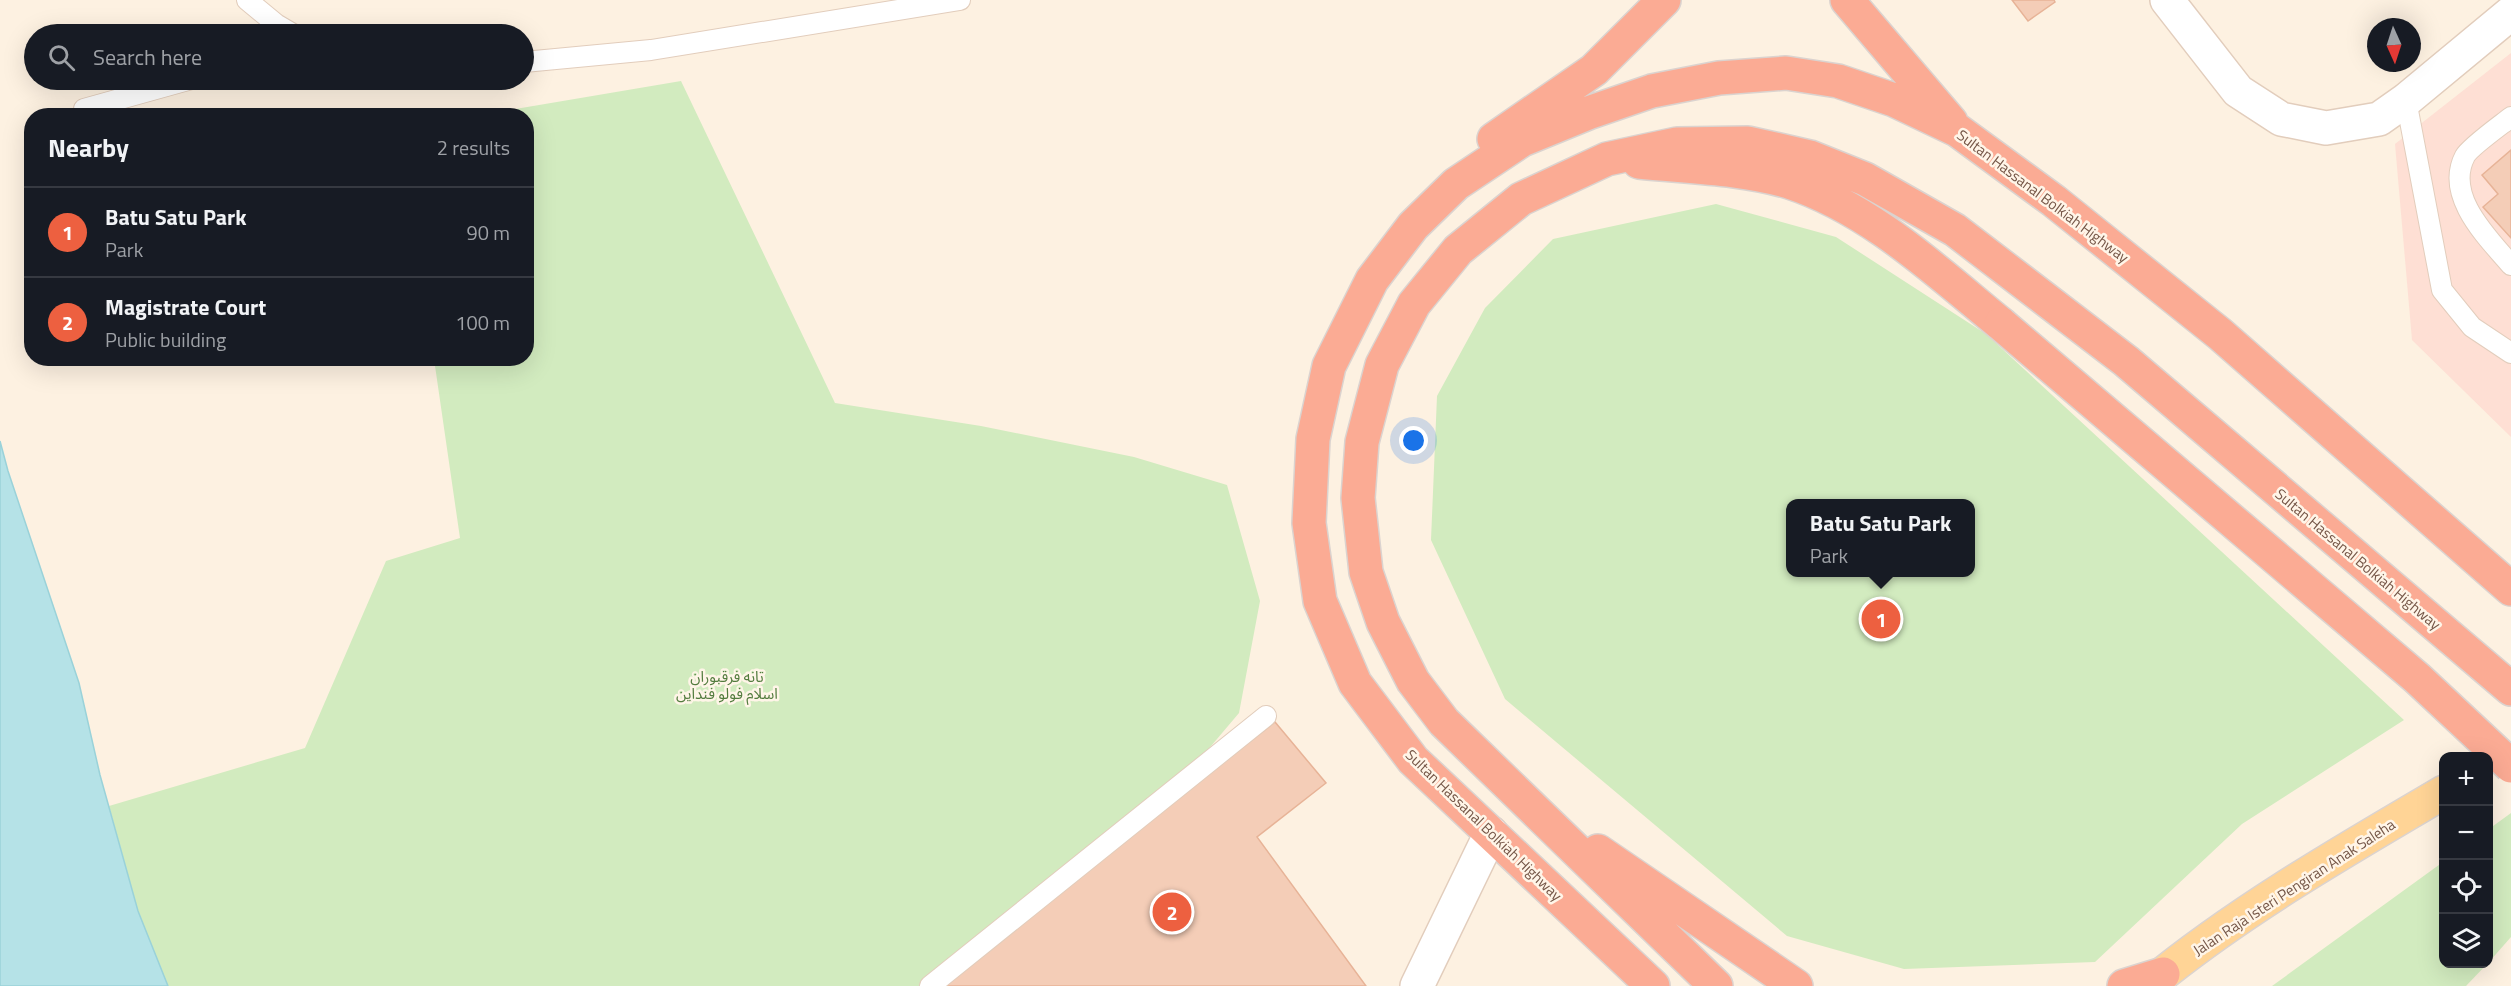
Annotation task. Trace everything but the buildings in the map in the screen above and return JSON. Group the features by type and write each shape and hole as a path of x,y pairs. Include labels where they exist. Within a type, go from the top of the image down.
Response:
{"highway":[{"path":"1456,184 1490,142 1537,107 1594,70 1655,12 1664,0"},
{"path":"1847,0 1957,130"},
{"name":"Sultan Hassanal Bolkiah Highway","path":"1653,986 1413,760 1355,683 1320,601 1309,523 1313,439 1329,366 1372,280 1413,226 1456,184 1522,140 1588,112 1652,91 1719,78 1786,73 1838,81 1894,100 1957,130 2054,201 2220,334 2511,589"},
{"name":"Sultan Hassanal Bolkiah Highway","path":"1716,986 1444,722 1413,681 1383,622 1366,572 1358,498 1362,442 1382,365 1414,304 1458,250 1521,199 1607,159 1677,144 1748,143 1810,157 1865,179 1955,230 2126,361 2511,688"},
{"path":"1607,159 1740,173 1786,182 1827,196 1873,223 2001,324 2408,670 2511,766"},
{"path":"1520,797 1796,986"},
{"path":"2124,986 2156,980"}],"main road":[{"path":"2493,755 2511,742"},
{"path":"2493,762 2511,751"},
{"name":"Jalan Raja Isteri Pengiran Anak Saleha","path":"2156,980 2269,900 2439,795"}],"street":[{"path":"2167,0 2238,91 2281,119 2326,128 2379,119 2406,100 2511,13"},
{"path":"1424,983 1491,833"}],"lane":[{"path":"247,0 276,24"},
{"path":"534,61 651,50 960,0"},
{"path":"88,108 152,90"},
{"path":"2406,100 2442,290 2472,327 2511,353"},
{"path":"2511,117 2465,155 2461,171 2461,192 2471,218 2511,265"},
{"path":"930,986 1266,716"}],"shaded area":[{"path":"2511,53 2511,437 2412,340 2395,144"}],"green space":[{"name":"تانه فرقبوران اسلام فولو فنداين","path":"681,81 835,403 981,426 1134,457 1227,485 1260,601 1239,713 1184,778 921,986 168,986 138,911 109,806 305,748 386,561 460,538 435,366 534,366 534,108 521,108"},
{"path":"1716,204 1836,237 1986,334 2404,720 2242,824 2095,962 1904,969 1787,936 1505,699 1431,540 1437,396 1485,308 1553,239"},
{"path":"2511,813 2511,937 2493,957 2493,860 2493,826"},
{"path":"2439,865 2439,968 2483,968 2466,986 2272,986"}],"water":[{"path":"0,441 79,683 100,775 138,911 168,986 0,986"}],"place":[{"name":"Batu Satu Park","path":"1881,619"},
{"name":"Magistrate Court","path":"1172,912"}]}
